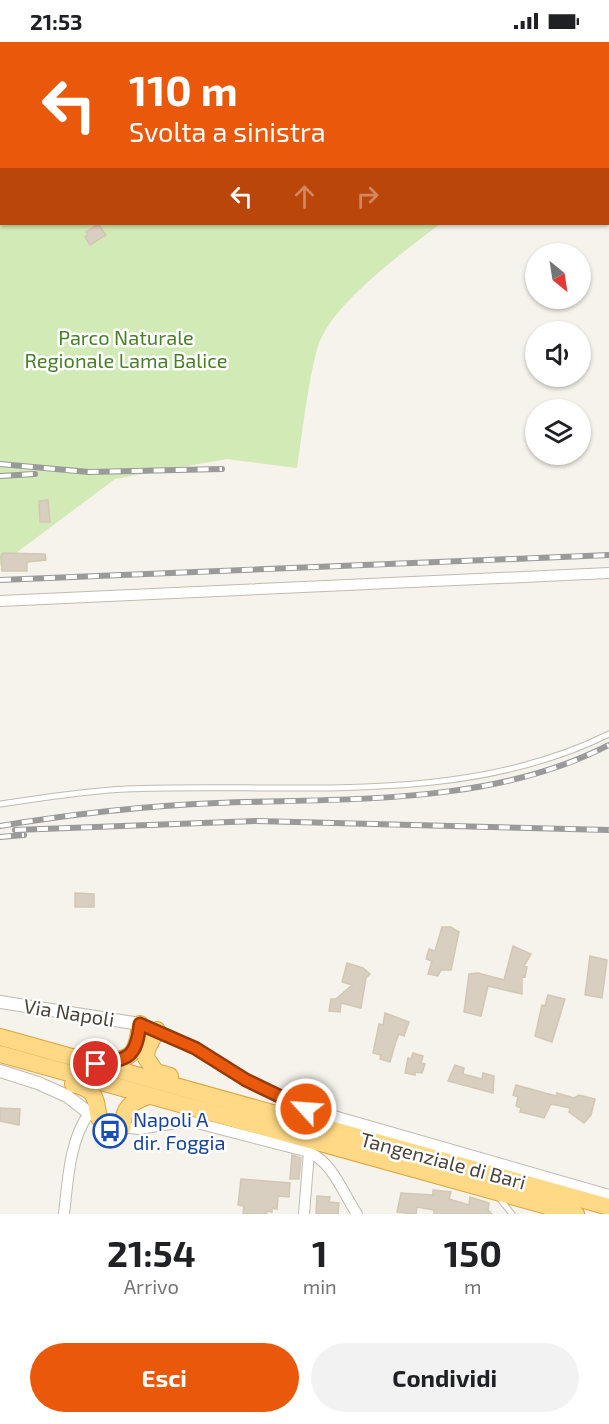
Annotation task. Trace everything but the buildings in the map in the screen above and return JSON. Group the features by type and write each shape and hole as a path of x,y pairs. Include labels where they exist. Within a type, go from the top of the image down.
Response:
{"highway":[{"path":"96,1064 120,1060 131,1055 138,1046 140,1024"},
{"path":"157,1030 147,1049 146,1058 150,1067 156,1072 198,1085 216,1098"},
{"name":"Tangenziale di Bari","path":"0,1037 609,1207"},
{"name":"Tangenziale di Bari","path":"0,1054 576,1214"},
{"path":"34,1063 46,1076 88,1088 96,1099 94,1116"},
{"path":"123,1127 123,1113 126,1107 148,1096"}],"street":[{"path":"0,601 609,573"},
{"name":"Via Napoli","path":"0,1002 140,1024 195,1048 246,1080 306,1109 609,1196"},
{"path":"0,1071 38,1083 67,1096 94,1116 123,1127 140,1129 189,1121 309,1152 326,1164 357,1214"},
{"path":"64,1214 71,1158 79,1128 94,1116"},
{"path":"304,1214 309,1152"}],"lane":[{"path":"0,804 128,789 316,789 452,779 513,768 558,754 609,734"},
{"path":"493,1191 512,1214"}],"green space":[{"name":"Parco Naturale Regionale Lama Balice","path":"0,225 439,225 371,279 338,313 326,330 318,346 311,374 297,468 227,459 115,479 0,565"}],"railway":[{"path":"0,464 89,472 222,469"},
{"path":"0,476 35,474"},
{"path":"0,580 609,555"},
{"path":"0,826 81,814 162,806 366,799 467,789 516,779 563,765 609,745"},
{"path":"15,830 256,821 609,830"},
{"path":"0,837 24,835"}],"place":[{"name":"Napoli A dir. Foggia","path":"110,1131"}],"route":[{"path":"96,1064 120,1060 131,1055 138,1046 140,1024 195,1048 246,1080 306,1109"}]}
